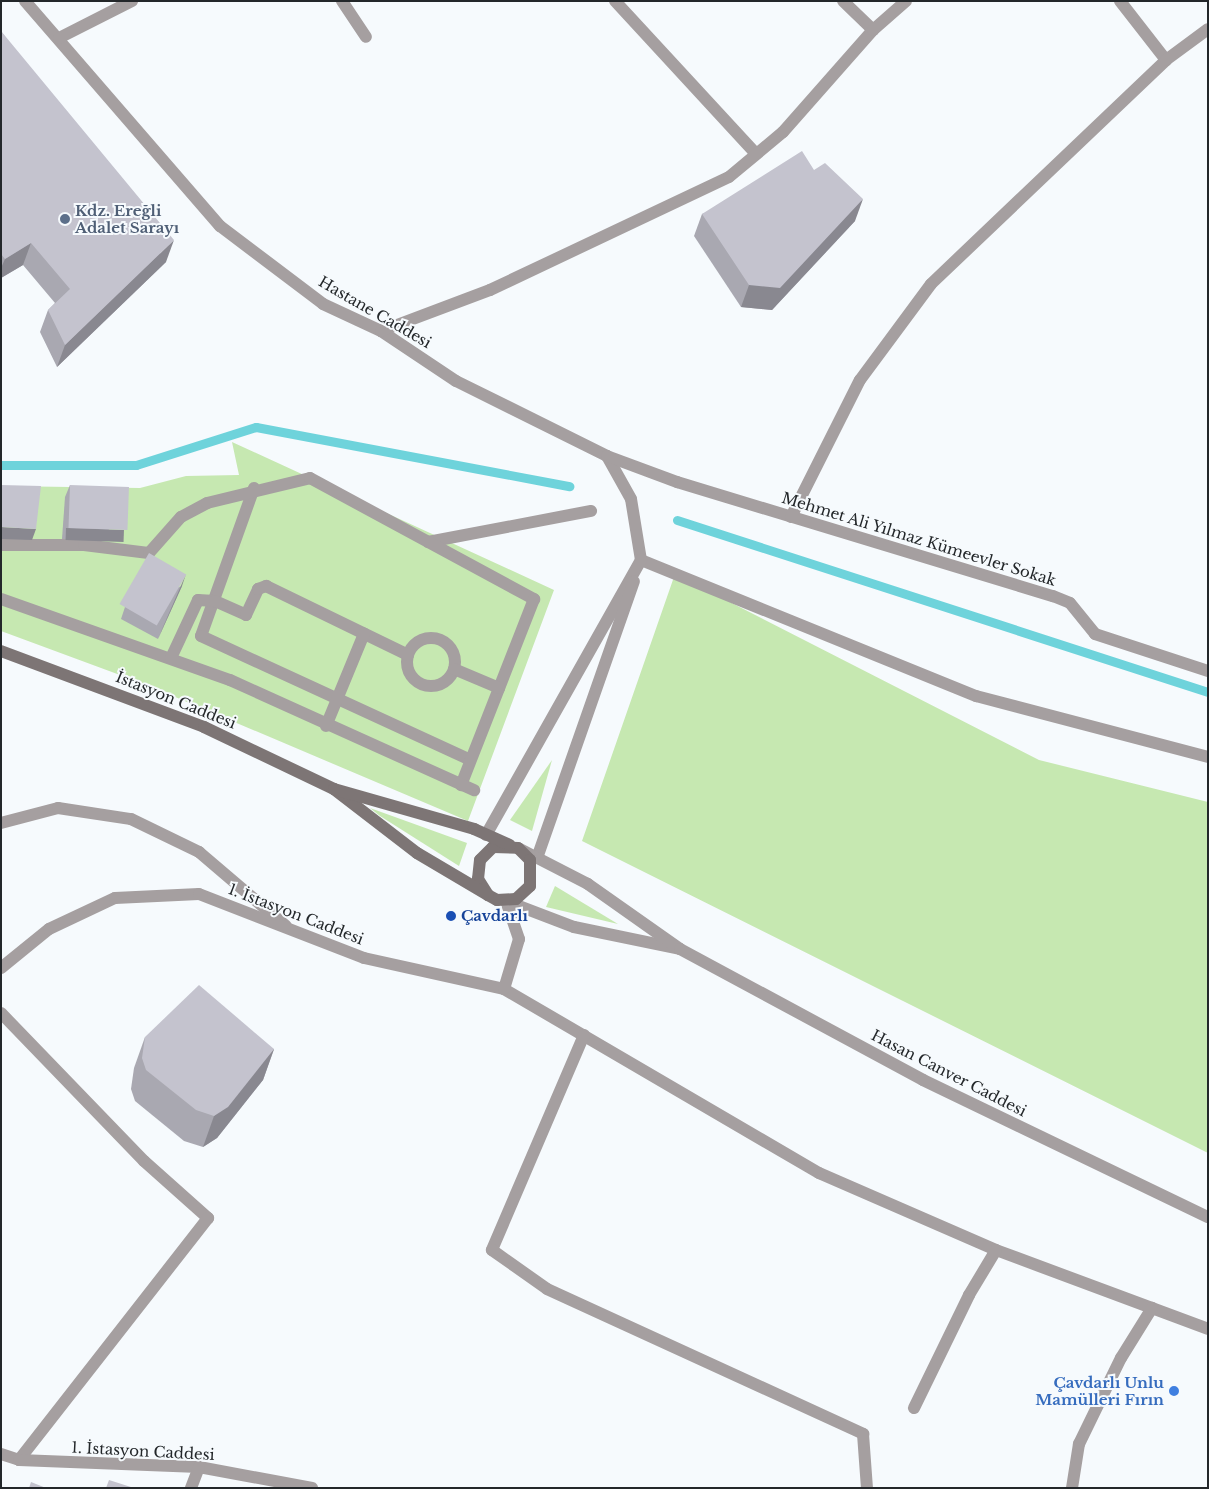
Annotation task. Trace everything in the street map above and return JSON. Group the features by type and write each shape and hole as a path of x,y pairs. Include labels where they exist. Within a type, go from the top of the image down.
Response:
{"main road":[{"name":"İstasyon Caddesi","path":"1,651 204,727 334,788 486,835 514,847"},
{"name":"İstasyon Caddesi","path":"334,788 418,853 488,895 506,901"},
{"path":"488,895 478,879 480,860 493,847 514,847 530,860 533,878 524,894 506,901"}],"street":[{"name":"Hastane Caddesi","path":"25,1 220,226 323,304 381,331 456,380 607,456"},
{"path":"59,38 132,1"},
{"path":"342,1 366,37"},
{"path":"615,1 756,154"},
{"path":"843,1 873,30"},
{"path":"381,331 490,290 632,226 729,177 783,132 873,30 906,1"},
{"path":"1120,1 1166,60"},
{"path":"791,517 860,380 931,284 1166,60 1208,29"},
{"path":"537,858 604,676 641,560 631,499 607,456"},
{"name":"Mehmet Ali Yılmaz Kümeevler Sokak","path":"607,456 791,517 1053,596 1070,603 1095,634 1208,671"},
{"path":"1,545 84,545 149,553 181,517 207,503 254,488 310,478 534,598 461,785"},
{"path":"254,488 201,636 470,760"},
{"path":"428,542 591,510"},
{"path":"641,560 976,696 1208,757"},
{"path":"486,835 641,560"},
{"path":"171,658 198,600 215,601 246,615 258,590 266,586 408,655"},
{"path":"1,599 171,658 474,790"},
{"path":"326,726 364,634"},
{"path":"436,639 453,654 454,669 437,686 421,684 409,673 408,655 422,640 436,639"},
{"path":"454,669 499,688"},
{"path":"1,823 58,808 131,819 199,852 288,928"},
{"name":"Hasan Canver Caddesi","path":"514,847 588,884 680,949 923,1080 1208,1217"},
{"name":"1. İstasyon Caddesi","path":"1,968 49,929 115,898 199,894 364,958 504,989 819,1173 996,1250 1208,1329"},
{"path":"504,989 519,939 506,901"},
{"name":"Hasan Canver Caddesi","path":"506,901 574,927 680,949"},
{"path":"1,1013 144,1161 208,1218 19,1460"},
{"path":"584,1036 492,1250 547,1289 863,1434 867,1488"},
{"path":"914,1408 969,1295 996,1250"},
{"path":"1072,1488 1079,1444 1121,1358 1152,1308"},
{"name":"1. İstasyon Caddesi","path":"1,1454 19,1460 199,1468 312,1488"},
{"path":"191,1488 199,1468"}],"green space":[{"path":"232,442 554,590 468,821 147,685 1,631 1,486 140,488 186,476 239,475"},
{"path":"675,574 1039,760 1208,802 1208,1153 582,841"},
{"path":"552,760 532,831 510,820"},
{"path":"370,808 467,843 459,866 380,816"},
{"path":"555,886 618,924 546,907"}],"building":[{"name":"Kdz. Ereğli Adalet Sarayı","path":"1,31 174,240 65,345 48,310 70,289 31,243 5,259 1,254"},
{"path":"802,151 814,170 825,163 863,199 780,288 749,285 702,214"},
{"path":"1,485 41,486 36,529 1,527"},
{"path":"70,485 129,487 127,530 68,528"},
{"path":"149,553 186,574 157,626 120,604"},
{"path":"199,985 274,1049 228,1107 214,1116 196,1110 146,1070 142,1058 145,1037"},
{"path":"109,1480 134,1488 106,1488"},
{"path":"31,1482 46,1488 29,1488"}],"waterway":[{"path":"1,465 136,465 256,427 569,486"},
{"path":"677,520 1208,692"}],"place":[{"name":"Kdz. Ereğli Adalet Sarayı","path":"65,219"},
{"name":"Çavdarlı","path":"451,916"},
{"name":"Çavdarlı Unlu Mamülleri Fırın","path":"1174,1391"}]}
